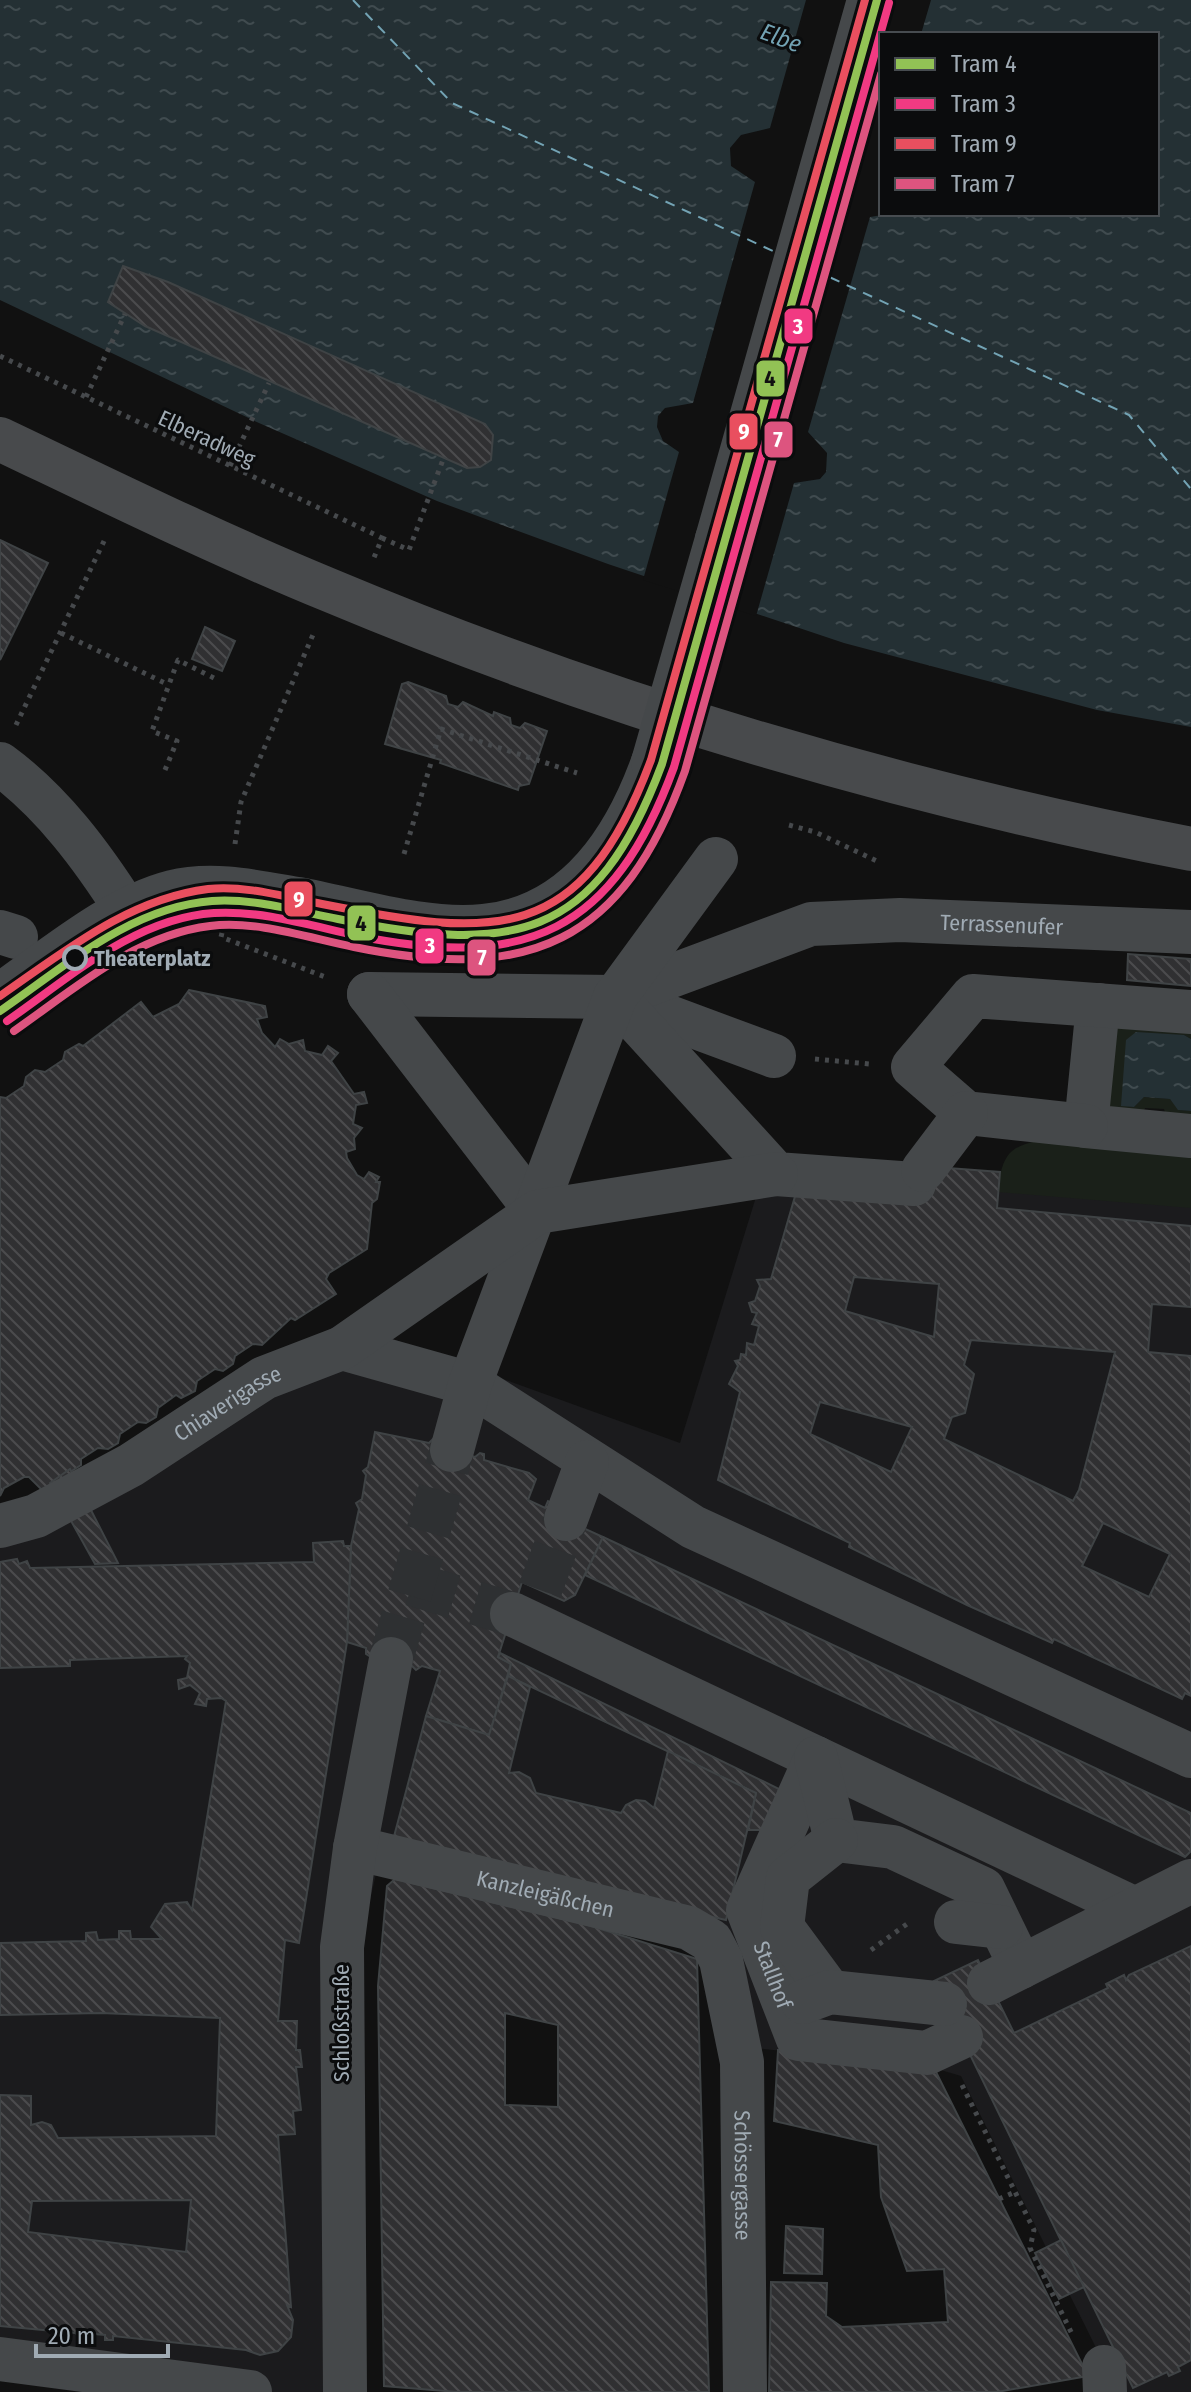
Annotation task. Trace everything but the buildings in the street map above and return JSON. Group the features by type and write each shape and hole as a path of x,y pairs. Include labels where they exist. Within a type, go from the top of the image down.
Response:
{"main road":[{"path":"0,439 209,539 331,592 674,718 890,781 1082,828 1191,849"}],"street":[{"path":"0,995 127,911 172,892 228,889 444,925 485,926 519,918 569,893 589,875 623,832 653,762 869,0"},
{"path":"7,747 43,801 82,846 127,911"},
{"path":"452,1450 470,1384 615,997 716,859"},
{"name":"Terrassenufer","path":"615,997 811,924 900,920 1191,932"},
{"path":"369,994 615,997 774,1056"},
{"path":"369,994 537,1212"},
{"path":"1191,1012 973,996 913,1067 966,1113 1191,1136"},
{"path":"615,997 776,1174"},
{"path":"1086,1126 1098,1005"},
{"path":"537,1212 776,1174 919,1177 966,1113"},
{"name":"Chiaverigasse","path":"0,1526 36,1516 131,1465 264,1378 342,1348 537,1212"},
{"path":"342,1348 470,1384 587,1462 693,1527 1191,1756"},
{"path":"566,1519 587,1462"},
{"path":"527,1608 816,1758 1135,1909"},
{"name":"Schloßstraße","path":"345,2392 342,1947 355,1848 391,1659"},
{"path":"816,1758 836,1840 893,1847 983,1889 1001,1927 1005,1975 1191,1881"},
{"name":"Stallhof","path":"816,1758 748,1910 798,2039 927,2053 944,2030"},
{"name":"Stallhof","path":"783,2010 782,1927 788,1878 836,1840"},
{"name":"Kanzleigäßchen","path":"355,1848 689,1928 711,1941 721,1960"},
{"path":"956,1922 1001,1927"},
{"name":"Schössergasse","path":"721,1960 783,2010 742,2062 745,2392"},
{"path":"783,2010 944,2030"},
{"path":"0,2359 250,2392"}],"path":[{"path":"86,397 125,314"},
{"name":"Elberadweg","path":"0,356 382,538"},
{"path":"230,466 269,383"},
{"path":"374,558 382,538 409,550 444,457"},
{"path":"7,747 105,539"},
{"path":"316,629 241,802 221,937 369,994"},
{"path":"61,633 169,685"},
{"path":"165,770 177,741 152,731 178,660 214,678"},
{"path":"404,854 441,729 577,773"},
{"path":"789,825 815,832 879,862"},
{"path":"774,1056 913,1067"},
{"path":"858,1950 870,1951 915,1918 906,1908"},
{"path":"944,2030 1034,2230 1030,2248 1096,2368"},
{"path":"999,2199 1015,2192"}],"shaded area":[{"path":"1191,1025 1191,1039 1184,1035 1121,1105 1134,1107 1144,1097 1170,1099 1179,1110 1191,1111 1191,1122 1167,1120 1164,1109 1145,1108 1142,1118 1108,1116 1113,1036 1118,1027"},
{"path":"1038,1141 1191,1156 1191,1208 998,1192 1007,1157 1019,1147"},
{"path":"768,1158 1191,1191 1191,2392 1118,2392 961,2076 934,2068 756,2048 706,1951 379,1861 364,1926 360,2392 172,2392 0,2367 0,1509 13,1509 354,1325 680,1443"}],"water":[{"name":"Elbe","path":"0,0 1191,0 1191,727 1097,710 844,643 608,564 437,501 259,423 0,300"},
{"path":"1136,1032 1184,1035 1191,1039 1191,1111 1178,1110 1170,1099 1144,1097 1134,1107 1121,1106 1126,1040"}],"pier":[{"path":"806,0 931,0 922,32 879,32 879,216 870,217 808,432 827,453 826,472 820,479 794,483 756,616 643,580 679,452 663,441 657,427 658,416 665,408 693,403 755,182 731,166 730,148 741,135 770,128"}],"ferry route":[{"path":"353,0 452,103 775,252"},
{"path":"814,270 1129,415 1191,489"}],"tunnel":[{"path":"391,1659 452,1450"},
{"path":"540,1590 566,1519"},
{"path":"412,1584 512,1614"}],"tram line":[{"name":"9","path":"0,996 98,930 151,904 179,895 208,889 237,889 383,915 437,922 484,923 525,915 562,897 594,866 624,821 651,760 865,0"},
{"name":"4","path":"0,1011 100,942 126,927 182,906 212,901 244,901 399,930 453,935 499,933 540,922 576,901 608,869 636,823 662,764 877,0"},
{"name":"3","path":"881,32 889,3"},
{"name":"3","path":"7,1021 104,953 130,938 185,917 214,913 250,914 358,936 418,945 470,947 516,941 556,926 592,902 623,868 650,823 674,767 879,39"},
{"name":"7","path":"14,1031 106,966 156,940 183,931 210,926 246,925 416,957 471,959 519,953 562,937 599,912 632,877 660,830 685,771 879,81"}],"place":[{"name":"Theaterplatz","path":"75,958"}]}
